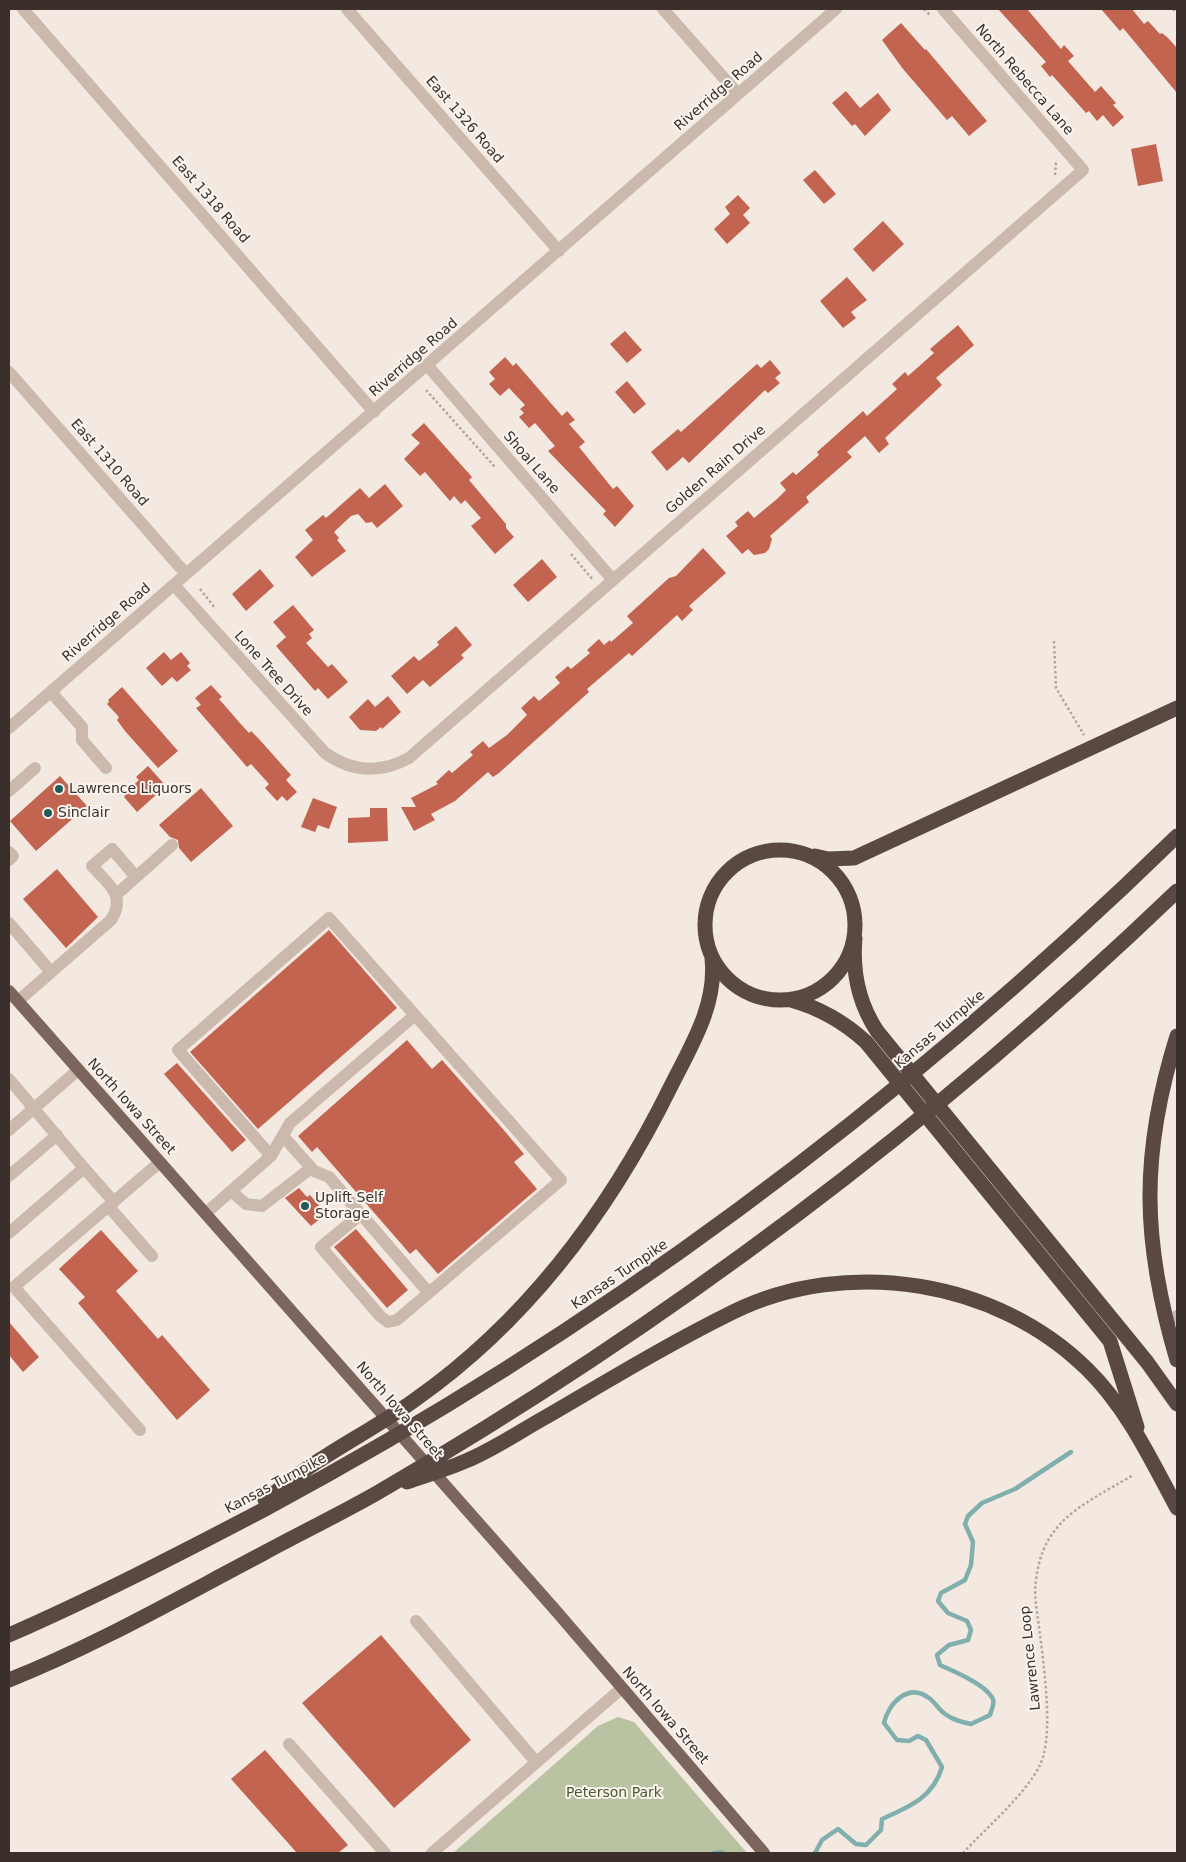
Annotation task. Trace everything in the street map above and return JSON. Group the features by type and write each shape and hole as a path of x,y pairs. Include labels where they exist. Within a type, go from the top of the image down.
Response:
{"highway":[{"path":"220,1533 322,1459 416,1399 448,1374 516,1312 550,1275 601,1209 644,1141 705,1015 712,995 714,979 712,959 705,938 704,916 710,895 722,876 739,862 759,852 781,849 828,859 854,858 1177,708"},
{"name":"Kansas Turnpike","path":"9,1635 220,1533 332,1473 477,1388 582,1321 714,1229 872,1109 1037,968 1177,836"},
{"path":"802,852 826,865 845,885 854,911 855,938 853,963 855,978 867,1015 1110,1341 1141,1441"},
{"path":"9,1680 65,1656 160,1608 375,1494 618,1344 711,1280 818,1200 973,1077 1066,995 1177,891"},
{"path":"791,1000 813,993 833,979 847,960 855,938"},
{"path":"712,959 726,978 744,992 767,1000 791,1000 815,1007 851,1028 866,1042 978,1166 1147,1362 1177,1404"},
{"path":"1177,1036 1161,1092 1149,1178 1154,1265 1172,1319 1177,1360"},
{"path":"375,1494 468,1460 734,1311 794,1291 853,1282 899,1283 947,1292 1005,1313 1039,1331 1087,1369 1106,1389 1141,1441 1177,1508"}],"main road":[{"name":"North Iowa Street","path":"9,991 330,1354 764,1853"}],"street":[{"name":"East 1318 Road","path":"23,9 374,412"},
{"name":"East 1326 Road","path":"348,9 559,252"},
{"path":"663,9 738,94"},
{"name":"Riverridge Road","path":"9,728 428,366 836,9"},
{"name":"North Rebecca Lane","path":"943,9 1082,170"},
{"name":"Golden Rain Drive","path":"359,768 385,768 409,758 608,575 1082,170"},
{"name":"Shoal Lane","path":"428,366 608,575"},
{"name":"East 1310 Road","path":"9,372 186,574"},
{"name":"Lone Tree Drive","path":"174,585 320,749 339,762 359,768"},
{"path":"51,692 82,727 82,740 106,768"},
{"path":"9,791 36,768"},
{"path":"117,894 172,846"},
{"path":"18,1001 111,920 118,905 117,894 92,866 112,849 136,877"},
{"path":"9,852 13,856 9,860"},
{"path":"270,1156 178,1050 329,918 561,1180 397,1320 388,1322 380,1316 321,1247 361,1214"},
{"path":"9,923 51,972"},
{"path":"206,1213 270,1156 290,1123 415,1015"},
{"path":"9,1130 78,1070"},
{"path":"9,1079 84,1168 152,1256"},
{"path":"9,1176 57,1135"},
{"path":"283,1136 311,1168 329,1177 428,1292"},
{"path":"140,1430 12,1289 160,1162"},
{"path":"9,1233 84,1168"},
{"path":"231,1191 246,1204 262,1206 311,1168"},
{"path":"416,1621 536,1762"},
{"path":"432,1853 622,1688"},
{"path":"289,1744 385,1853"}],"path":[{"path":"924,9 931,16"},
{"path":"1173,9 1177,13"},
{"path":"1050,155 1057,163 1055,175"},
{"path":"426,390 499,471"},
{"path":"568,551 592,580 608,575"},
{"path":"200,588 220,614"},
{"path":"1054,641 1056,688 1092,748"},
{"name":"Lawrence Loop","path":"963,1853 1002,1813 1033,1776 1046,1750 1048,1720 1035,1595 1035,1577 1047,1542 1057,1527 1079,1506 1132,1475"}],"green space":[{"name":"Peterson Park","path":"618,1717 634,1722 747,1853 453,1853 598,1726"}],"building":[{"path":"998,9 1027,9 1061,49 1064,45 1074,56 1068,61 1095,92 1101,86 1116,103 1113,105 1124,117 1113,127 1103,115 1097,121 1089,111 1086,113 1052,75 1050,77 1041,66 1046,62"},
{"path":"1101,9 1132,9 1144,24 1148,21 1160,34 1162,33 1168,38 1177,48 1177,93 1123,28 1120,31"},
{"path":"901,23 926,49 987,121 969,136 952,116 947,120 903,69 882,40"},
{"path":"846,91 860,108 878,93 891,110 865,136 855,124 852,126 832,103"},
{"path":"1156,144 1163,181 1138,186 1131,149"},
{"path":"815,170 836,194 824,204 803,180"},
{"path":"738,195 750,208 743,215 750,223 727,244 714,229 730,214 725,207"},
{"path":"883,221 904,244 873,272 853,249"},
{"path":"847,277 867,300 851,312 856,318 843,328 820,301"},
{"path":"958,325 974,345 936,378 942,385 885,438 889,444 879,453 865,436 847,452 852,457 806,497 809,502 770,536 772,539 769,549 765,553 754,555 748,549 742,554 726,536 738,526 735,522 748,511 754,518 777,499 786,490 780,483 793,472 796,475 819,455 817,452 863,411 867,416 897,389 892,384 905,372 908,376 934,353 930,349"},
{"path":"625,331 642,350 627,363 610,344"},
{"path":"505,357 513,366 516,363 562,416 567,411 575,420 569,424 585,442 579,447 613,489 617,486 634,506 615,527 603,514 606,511 548,451 555,446 535,423 529,428 519,417 524,413 520,409 525,405 509,388 500,396 489,384 495,379 489,372"},
{"path":"770,360 781,373 775,378 780,383 768,393 765,390 689,463 683,457 667,471 651,452 678,429 681,432 757,364 761,368"},
{"path":"627,381 646,404 634,414 615,392"},
{"path":"424,423 472,477 469,480 506,524 506,528 514,537 495,554 471,526 481,518 465,500 461,504 454,496 450,501 425,472 420,476 404,459 420,443 411,435"},
{"path":"385,484 403,506 377,528 372,522 366,523 358,514 351,516 334,532 339,538 337,540 346,551 312,577 295,557 313,540 305,530 323,515 326,518 360,488 369,498"},
{"path":"703,548 726,573 689,606 693,610 682,621 677,615 632,656 629,653 587,689 589,692 499,773 493,777 488,772 455,801 431,814 435,820 414,831 401,807 416,807 411,798 438,784 436,782 449,770 452,773 473,755 470,752 483,741 489,748 507,735 527,715 521,708 534,696 539,701 560,683 555,677 568,666 571,669 590,653 587,650 599,639 604,645 610,640 611,642 633,623 627,616 669,578 676,576"},
{"path":"542,559 557,577 528,602 513,585"},
{"path":"260,569 274,586 246,611 232,594"},
{"path":"293,605 314,630 309,634 312,638 306,643 328,667 332,664 348,682 328,699 318,688 315,691 276,646 286,637 273,622"},
{"path":"456,626 472,645 461,655 464,658 430,687 423,680 407,694 391,676 414,656 419,661 439,645 437,642"},
{"path":"164,652 171,660 181,652 190,663 187,666 191,670 177,682 172,677 162,686 146,668"},
{"path":"211,685 222,697 219,699 239,722 249,733 251,731 259,739 291,775 286,780 297,792 287,801 282,796 277,801 265,788 269,784 251,764 247,767 196,708 201,705 195,698"},
{"path":"122,687 178,751 158,768 125,731 117,720 119,717 107,704 108,700"},
{"path":"388,696 401,712 382,729 381,727 376,731 360,730 349,717 368,699 375,707"},
{"path":"148,766 166,786 137,812 124,797 125,793 139,780 136,777"},
{"name":"Sinclair","path":"60,776 87,806 36,851 10,821"},
{"path":"201,788 233,826 191,862 179,848 178,840 170,837 159,825"},
{"path":"313,798 337,807 329,829 318,825 315,832 301,827"},
{"path":"370,808 387,808 388,841 348,843 348,818 370,817"},
{"path":"57,869 98,917 66,948 23,899"},
{"path":"329,930 397,1008 258,1129 190,1052"},
{"path":"407,1040 432,1069 442,1060 502,1128 524,1154 514,1162 537,1189 438,1274 416,1249 410,1254 317,1147 312,1152 298,1136"},
{"path":"177,1063 246,1140 232,1152 164,1074"},
{"name":"Uplift Self Storage","path":"299,1188 307,1197 310,1195 326,1214 311,1226 285,1198"},
{"path":"356,1229 408,1290 387,1308 334,1247"},
{"path":"101,1230 138,1271 116,1291 158,1339 162,1335 210,1390 177,1420 78,1303 85,1297 59,1269"},
{"path":"9,1322 39,1357 23,1372 9,1355"},
{"path":"381,1635 471,1740 394,1808 302,1703"},
{"path":"265,1750 348,1845 338,1853 297,1853 231,1779"}],"waterway":[{"path":"815,1853 822,1840 838,1829 856,1844 866,1845 881,1830 882,1819 919,1800 933,1787 938,1778 942,1767 926,1740 918,1736 909,1741 897,1740 884,1723 890,1709 900,1697 914,1692 921,1694 931,1700 948,1716 971,1724 990,1715 993,1700 987,1691 968,1678 940,1665 937,1655 949,1645 968,1640 971,1630 967,1621 948,1613 938,1601 941,1593 965,1580 971,1565 973,1542 965,1524 968,1516 982,1503 1015,1489 1071,1452"},
{"path":"714,1853 722,1852"}],"place":[{"name":"Lawrence Liquors","path":"59,789"},
{"name":"Sinclair","path":"48,813"},
{"name":"Uplift Self Storage","path":"305,1206"}]}
